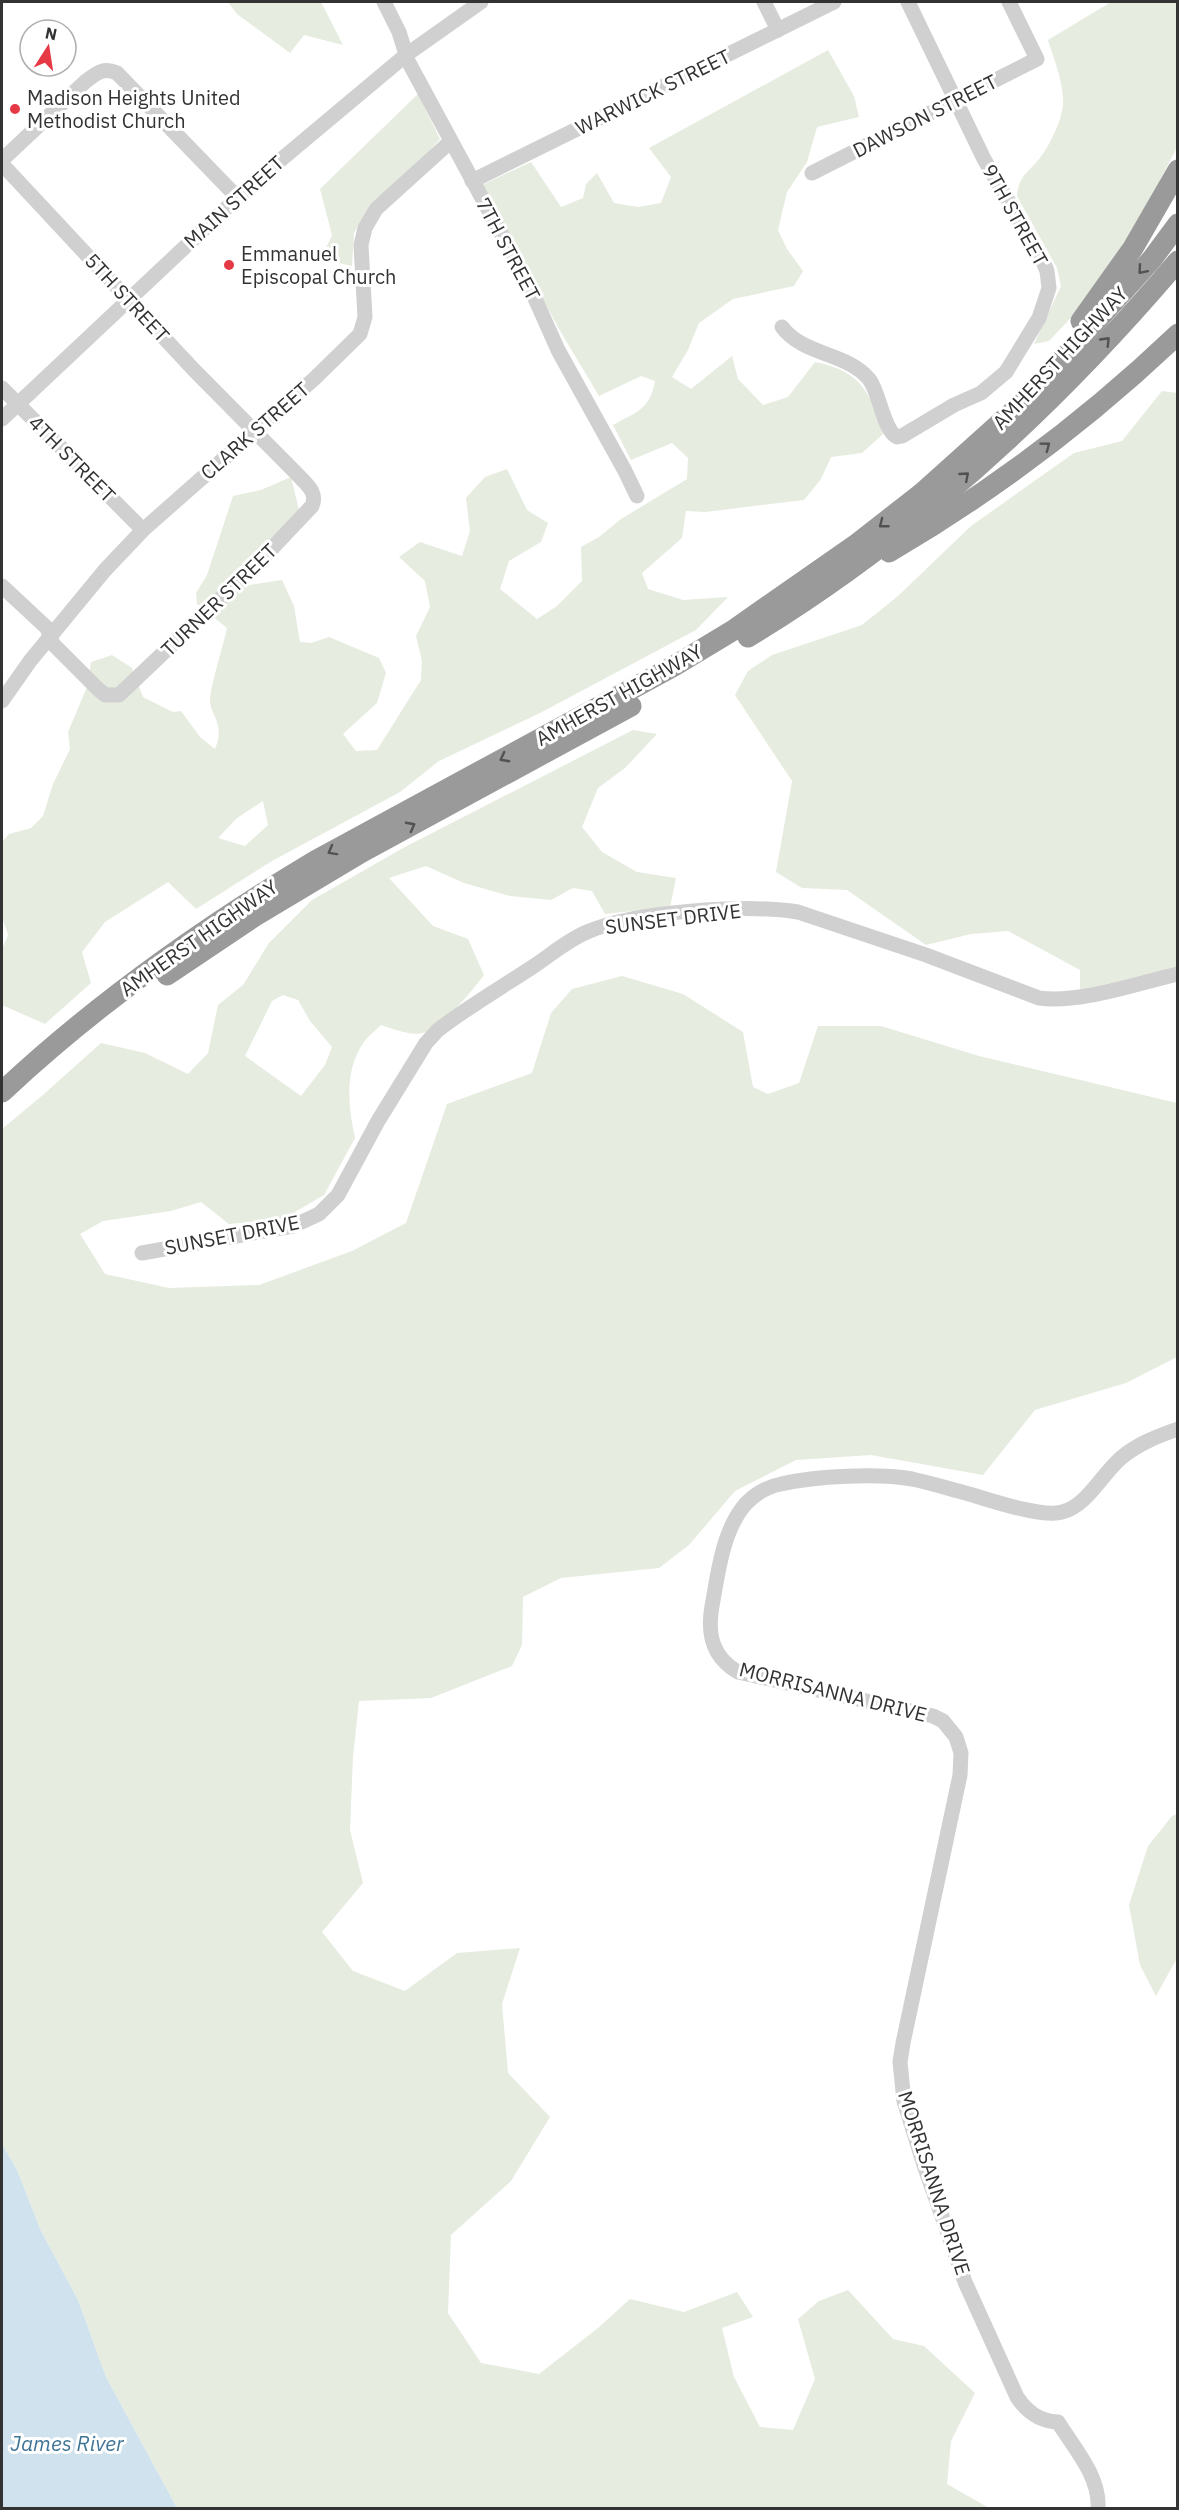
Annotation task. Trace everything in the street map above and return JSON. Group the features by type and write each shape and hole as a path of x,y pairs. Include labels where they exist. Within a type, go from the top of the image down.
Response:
{"highway":[{"path":"922,493 1034,378 1073,331 1133,248 1178,170"},
{"name":"AMHERST HIGHWAY","path":"2,1092 94,1013 205,929 250,900 315,861 674,666 800,586 922,493 1028,398 1152,259 1178,224"},
{"name":"AMHERST HIGHWAY","path":"2,1109 89,1033 153,984 255,916 362,852 603,722 803,602 892,536 988,456 1083,365 1144,301 1178,261"},
{"path":"803,602 927,530 1008,474 1077,422 1178,334"}],"street":[{"name":"7TH STREET","path":"384,2 399,32 406,55 450,142 529,285 558,350 637,496"},
{"name":"MAIN STREET","path":"2,419 237,197 406,55 481,2"},
{"path":"764,2 778,30"},
{"name":"WARWICK STREET","path":"472,181 834,2"},
{"name":"9TH STREET","path":"782,327 803,346 861,371 874,388 893,435 902,436 954,405 981,393 1006,372 1039,318 1049,288 1047,271 988,167 908,2"},
{"name":"DAWSON STREET","path":"812,173 1037,59 1009,2"},
{"path":"2,162 99,71 111,70 117,73 237,197"},
{"name":"CLARK STREET","path":"2,701 105,570 143,530 321,372 360,334 365,317 361,245 369,219 376,209 450,142"},
{"name":"5TH STREET","path":"2,162 194,370 256,430"},
{"name":"4TH STREET","path":"2,388 143,530"},
{"name":"TURNER STREET","path":"50,638 105,695 119,695 259,562 312,506 314,501 311,489 256,430"},
{"path":"2,586 47,628 50,638"},
{"name":"SUNSET DRIVE","path":"142,1253 293,1226 320,1214 338,1195 378,1121 426,1043 438,1030 571,940 603,926 667,915 724,910 778,909 798,912 926,955 1039,998 1052,1000 1071,998 1178,974"},
{"name":"MORRISANNA DRIVE","path":"1098,2508 1094,2479 1058,2422 1042,2419 1032,2414 1017,2397 958,2262 904,2101 900,2062 957,1796 961,1753 956,1737 943,1721 933,1716 738,1672 728,1666 715,1651 710,1630 710,1615 723,1554 735,1519 748,1502 764,1490 780,1484 807,1481 890,1476 913,1479 989,1500 1055,1514 1074,1507 1123,1456 1154,1438 1178,1429"}],"shaded area":[{"path":"228,2 321,2 343,45 304,35 290,53 237,14"},
{"path":"1111,2 1177,2 1177,147 1129,240 1084,304 1049,341 1034,344 1061,286 1057,268 1017,196 1022,179 1048,146 1062,113 1061,84 1048,40"},
{"path":"828,50 854,96 859,117 817,127 807,162 787,192 778,230 787,249 803,271 794,286 733,299 699,323 688,350 672,377 691,389 732,356 738,379 763,405 788,397 815,362 831,366 844,371 862,386 883,434 862,453 831,457 821,479 804,500 705,512 686,511 682,538 642,573 648,589 683,600 728,597 696,630 540,713 439,761 400,792 272,861 196,909 168,882 105,922 82,952 91,983 45,1024 2,1005 2,949 8,935 2,917 2,842 9,834 31,828 43,816 53,784 70,749 68,732 87,687 91,662 112,655 132,668 143,697 173,712 181,711 200,737 215,749 219,732 210,698 227,628 197,604 196,593 207,575 233,496 261,490 291,477 299,510 250,560 249,585 282,580 294,606 300,642 311,643 329,637 379,658 386,673 377,703 343,734 356,751 377,750 421,680 422,661 416,636 430,607 425,581 399,557 420,542 462,556 470,531 466,498 485,477 507,469 527,510 548,523 541,542 509,561 500,589 537,619 557,606 582,581 581,547 599,537 621,519 687,479 688,458 672,443 631,460 613,425 646,404 655,381 641,376 599,396 559,329 482,185 531,162 561,207 583,198 586,184 597,173 614,203 638,207 661,203 671,177 649,148","holes":["263,801 268,825 245,846 218,838 237,818"]},
{"path":"418,94 440,139 414,168 370,204 354,233 352,266 321,259 332,235 320,189"},
{"path":"1162,391 1177,393 1177,967 1080,991 1080,970 1008,931 971,934 926,945 847,890 802,888 776,872 792,781 735,695 748,671 772,655 862,625 898,596 971,526 1074,453 1122,441"},
{"path":"633,730 657,734 625,768 598,788 582,827 602,852 637,872 676,878 670,907 605,914 592,891 573,888 551,900 510,896 464,883 426,866 389,878 433,926 468,939 484,975 456,1008 430,1030 413,1034 381,1025 364,1042 353,1064 349,1088 355,1138 324,1195 283,1219 229,1224 201,1202 171,1211 103,1221 80,1234 105,1274 169,1288 259,1285 352,1251 406,1223 447,1104 532,1073 551,1013 572,989 622,976 683,994 743,1032 753,1087 768,1094 799,1083 818,1026 881,1026 979,1056 1177,1103 1177,1357 1126,1383 1035,1410 983,1475 871,1455 796,1460 735,1491 689,1545 659,1568 561,1578 523,1597 522,1645 512,1666 431,1698 359,1701 353,1757 350,1830 363,1883 322,1932 353,1971 405,1991 457,1953 520,1948 502,2004 508,2073 550,2117 511,2181 451,2235 448,2313 481,2363 539,2374 598,2328 630,2299 684,2312 737,2292 753,2317 722,2328 734,2377 760,2427 793,2430 815,2379 798,2319 819,2301 848,2290 893,2339 924,2346 975,2393 951,2441 947,2484 989,2508 177,2508 106,2377 78,2300 41,2231 17,2170 2,2144 2,1129 101,1043 145,1053 188,1074 208,1053 218,1005 243,985 269,943 312,900 405,847","holes":["283,995 298,1000 310,1021 332,1047 325,1065 301,1096 245,1056 272,1001"]},
{"path":"1177,1814 1177,1958 1156,1996 1140,1965 1129,1905 1148,1846 1172,1816"}],"water":[{"name":"James River","path":"2,2144 17,2170 41,2231 78,2300 106,2377 177,2508 2,2508"}],"place":[{"name":"Madison Heights United Methodist Church","path":"15,109"},
{"name":"Emmanuel Episcopal Church","path":"229,265"}]}
